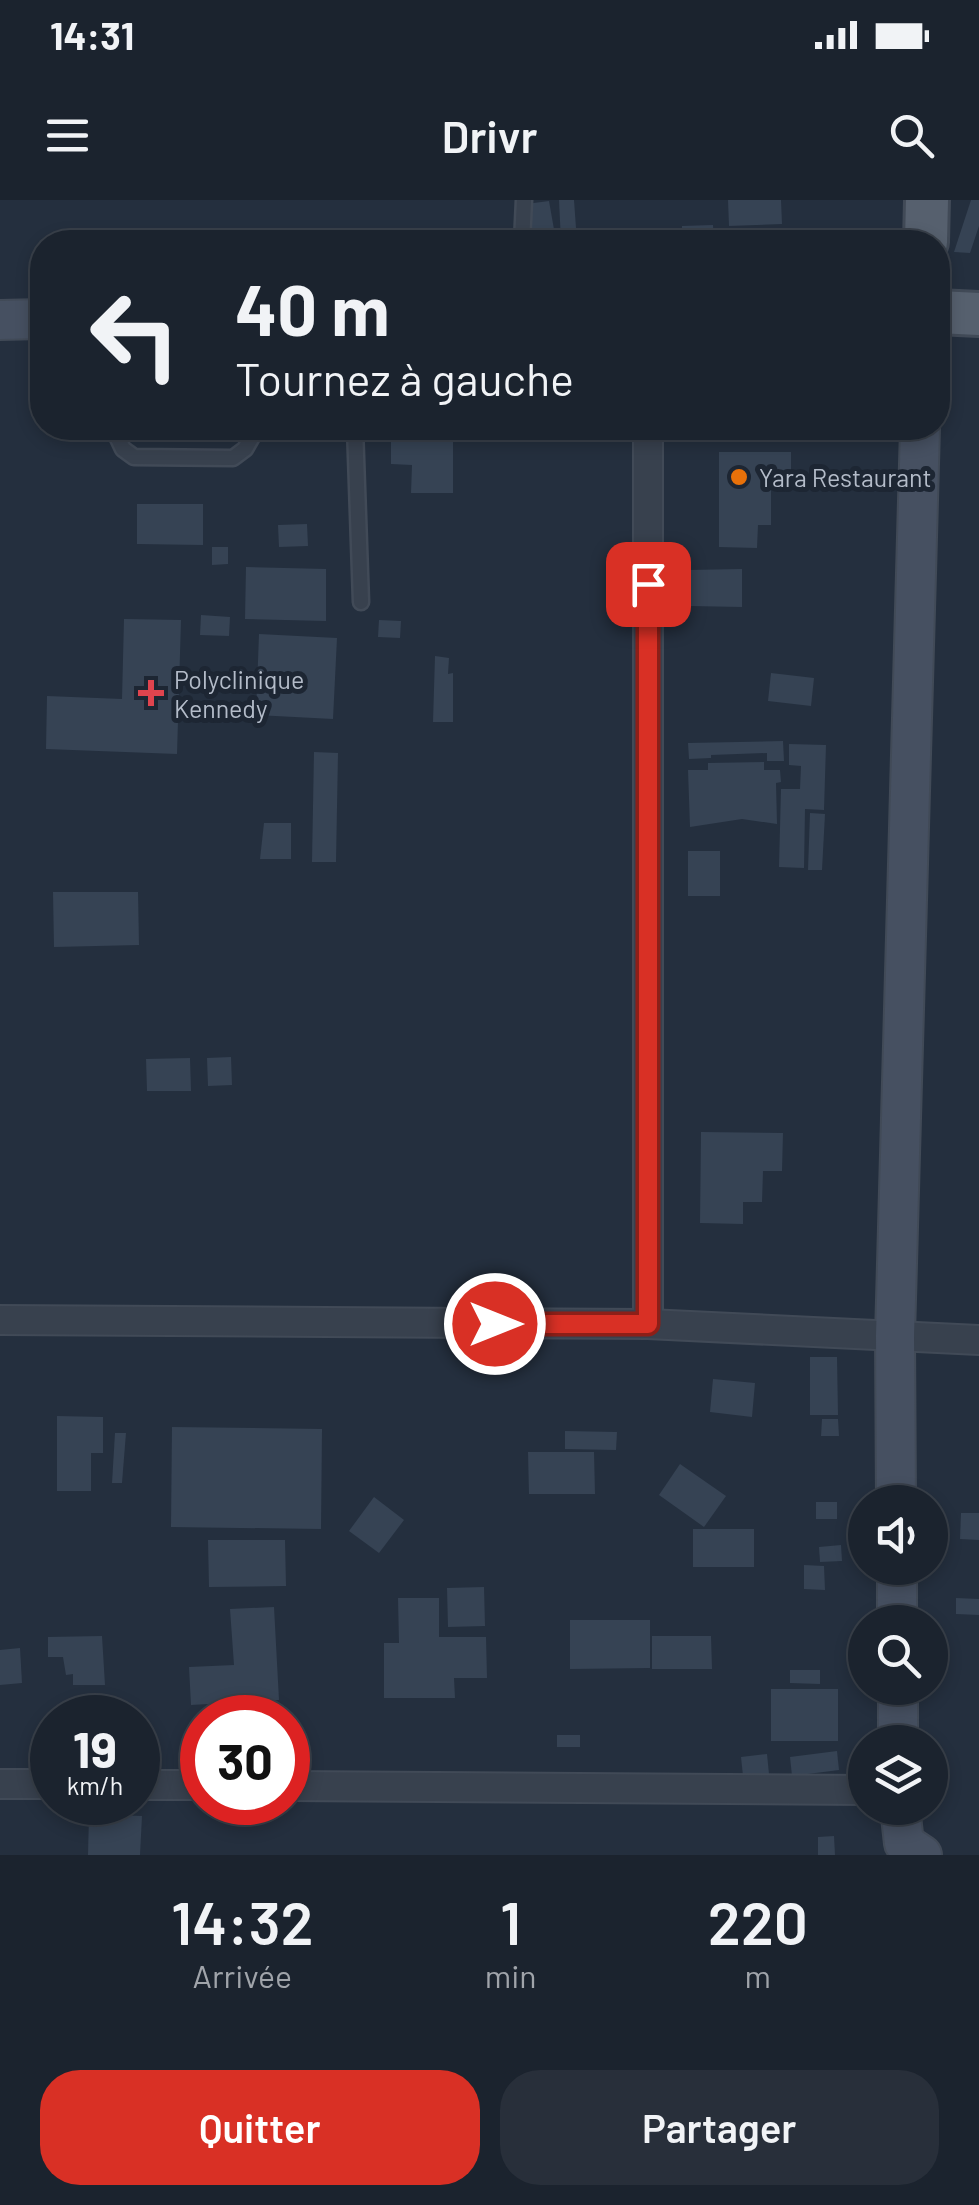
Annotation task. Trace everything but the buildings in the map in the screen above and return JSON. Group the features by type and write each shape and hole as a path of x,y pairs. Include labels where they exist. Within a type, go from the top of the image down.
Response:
{"main road":[{"path":"927,230 928,200"},
{"path":"950,313 979,314"}],"street":[{"path":"0,320 30,319"},
{"path":"648,440 648,1324"},
{"path":"896,1485 895,1336 920,440"},
{"path":"0,1320 648,1324 979,1340"},
{"path":"0,1784 30,1784"},
{"path":"310,1786 848,1790"}],"lane":[{"path":"523,230 524,200"},
{"path":"119,440 134,457 213,458 233,458 250,440"},
{"path":"355,440 361,602"}],"place":[{"name":"Yara Restaurant","path":"739,477"},
{"name":"Polyclinique Kennedy","path":"151,693"}],"route":[{"path":"495,1324 648,1324 648,584"}]}
